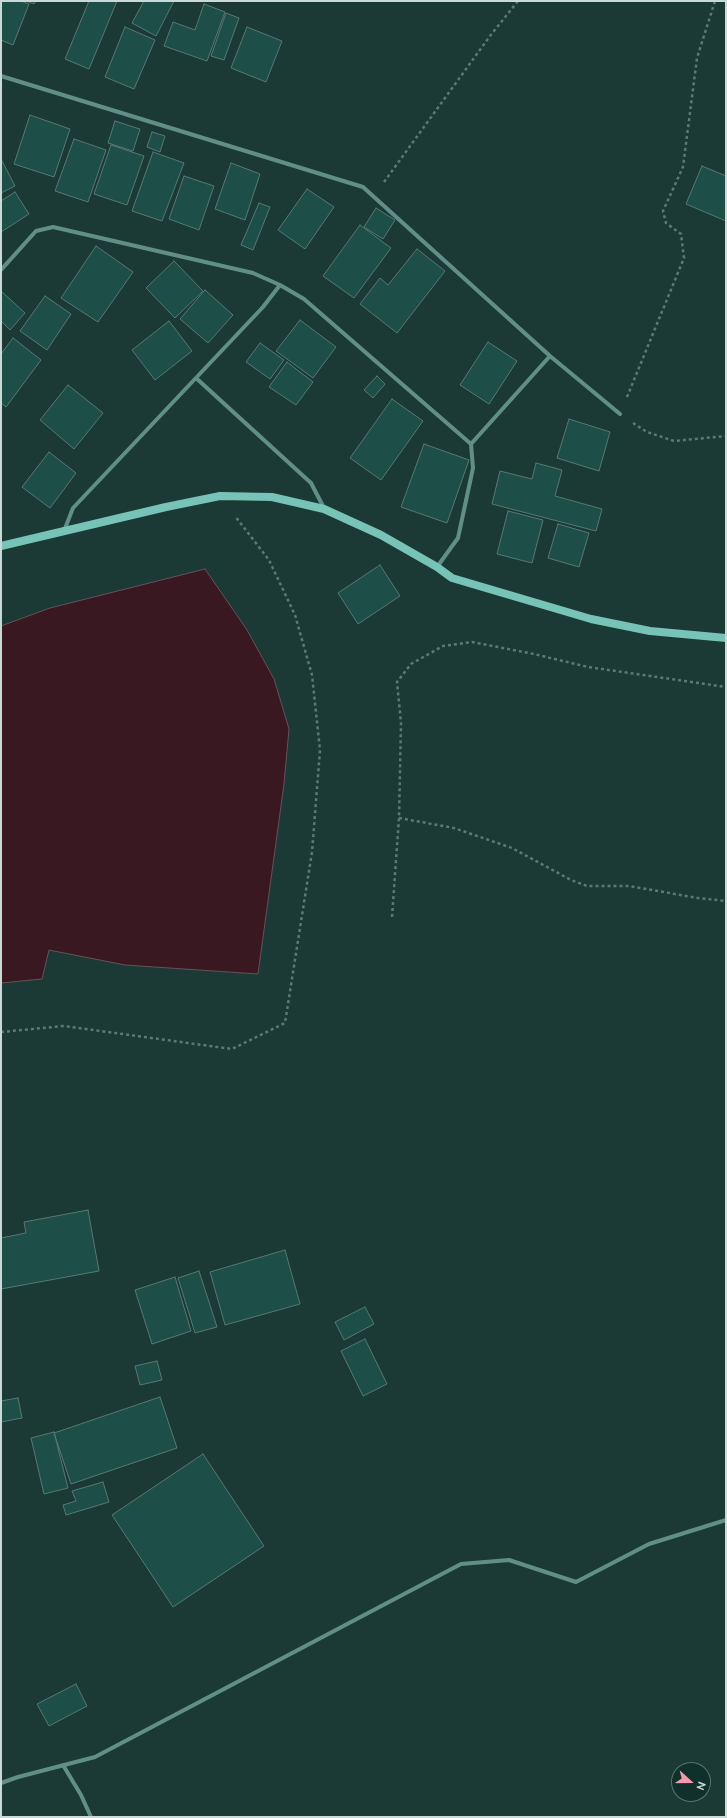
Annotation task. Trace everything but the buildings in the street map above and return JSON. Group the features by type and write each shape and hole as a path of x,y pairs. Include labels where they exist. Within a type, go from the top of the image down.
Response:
{"street":[{"path":"1,76 363,187 550,356 620,414"},
{"path":"1,270 36,231 53,227 253,273 280,285 304,299 471,444 473,468 458,538 437,567"},
{"path":"64,531 73,508 263,307 280,285"},
{"path":"471,444 550,356"},
{"path":"196,378 311,483 324,508"},
{"path":"1,546 220,496 272,497 324,508 381,535 437,567 452,578 591,619 650,631 726,638"},
{"path":"1,1783 95,1757 461,1564 509,1560 576,1582 649,1544 726,1520"},
{"path":"63,1765 81,1795 91,1817"}],"path":[{"path":"374,197 490,36 518,1"},
{"path":"715,1 697,58 683,167 663,211 666,223 681,234 684,258 620,414 647,432 674,441 726,436"},
{"path":"1,1032 64,1026 232,1049 285,1023 313,844 320,750 312,675 295,615 269,560 220,496"},
{"path":"392,917 399,818 401,723 397,682 411,664 443,646 472,642 534,654 588,668 726,687"},
{"path":"399,818 454,828 512,848 571,880 587,886 629,886 698,898 726,900"}],"shaded area":[{"path":"205,569 247,630 274,679 289,729 284,784 258,974 125,965 49,950 42,979 1,983 1,626 50,608"}]}
